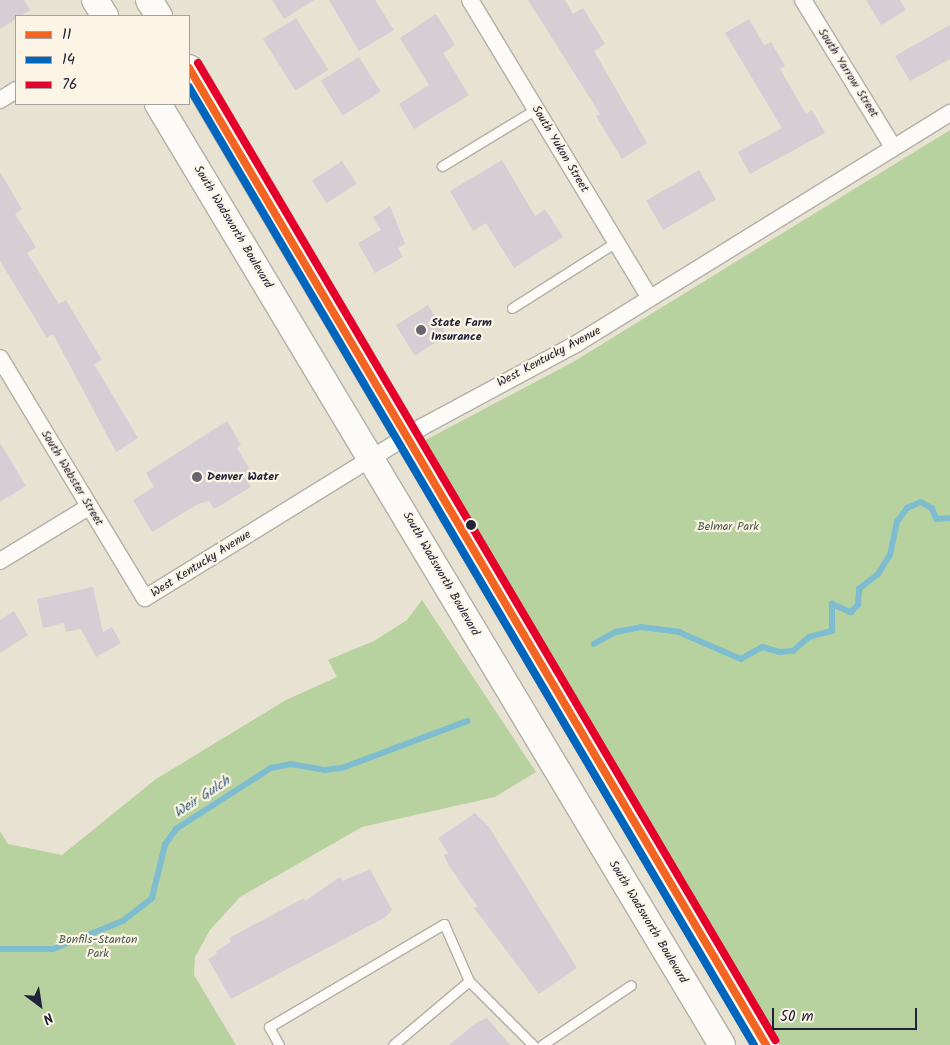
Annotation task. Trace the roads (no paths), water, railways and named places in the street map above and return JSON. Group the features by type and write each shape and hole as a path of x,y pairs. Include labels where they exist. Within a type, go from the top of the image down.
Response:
{"main road":[{"path":"96,0 104,15"},
{"path":"149,0 158,15"},
{"path":"190,70 404,438 766,1045"},
{"name":"South Wadsworth Boulevard","path":"159,105 372,458 722,1045"}],"street":[{"name":"South Yukon Street","path":"470,0 650,298"},
{"name":"South Yarrow Street","path":"803,0 893,147"},
{"path":"0,100 15,91"},
{"name":"West Kentucky Avenue","path":"145,598 404,438 650,298 950,113"},
{"name":"South Webster Street","path":"0,358 145,598"},
{"path":"0,561 90,506"}],"lane":[{"path":"442,166 536,109"},
{"path":"512,308 616,242"},
{"path":"279,1045 269,1027 444,924 469,981 533,1045"},
{"path":"393,1045 469,981"},
{"path":"542,1045 631,985"}],"waterway":[{"name":"Weir Gulch","path":"594,644 616,632 641,627 679,632 741,659 763,647 779,652 793,651 809,637 832,631 832,604 851,612 858,605 859,589 878,574 890,555 897,522 907,508 921,502 932,508 937,519 950,518"},
{"name":"Weir Gulch","path":"0,949 53,949 123,921 152,898 165,845 176,829 271,768 291,764 325,770 342,768 468,721"}],"place":[{"name":"State Farm Insurance","path":"421,330"},
{"name":"Denver Water","path":"197,477"}],"park label":[{"name":"Belmar Park","path":"728,527"},
{"name":"Bonfils-Stanton Park","path":"98,947"}]}
